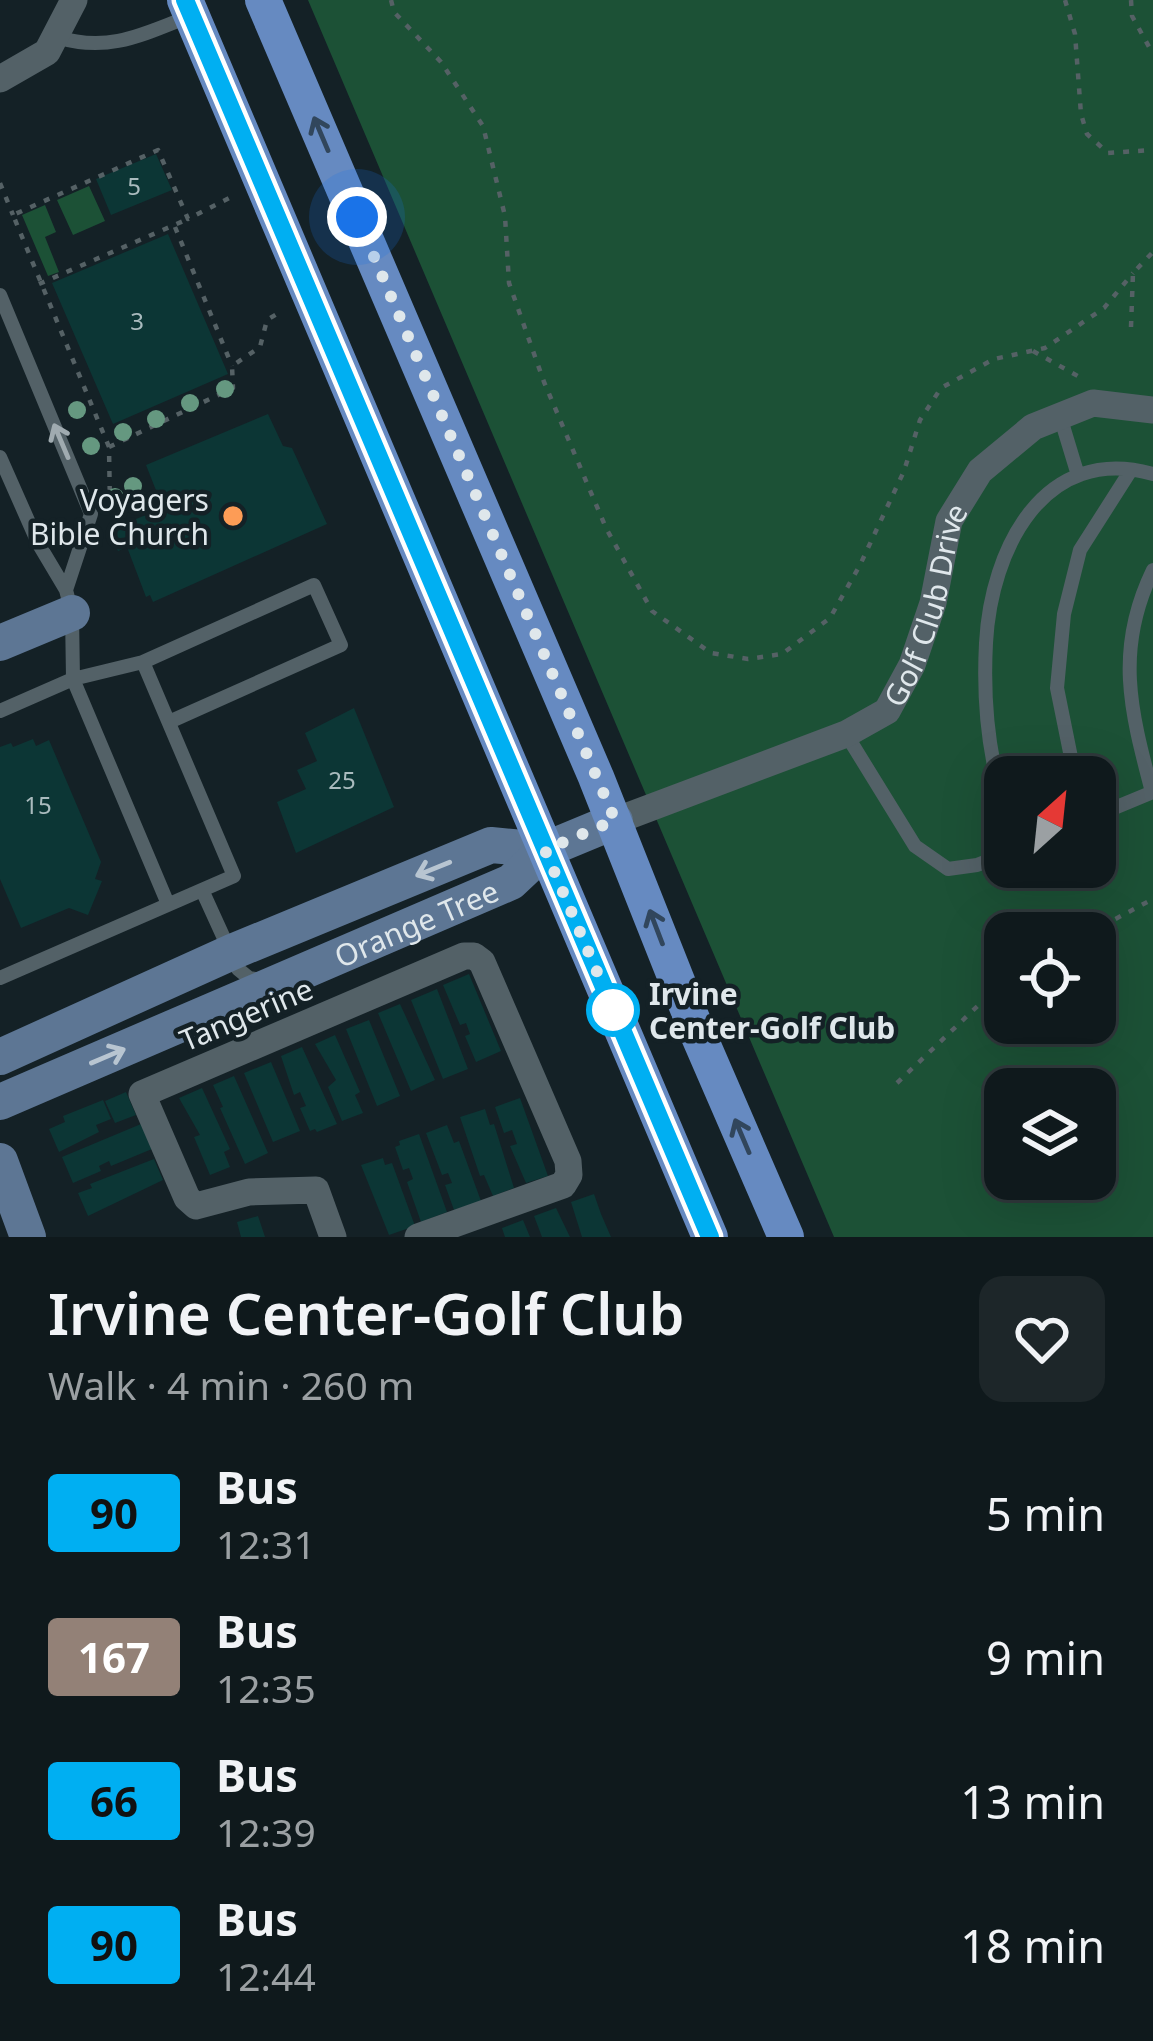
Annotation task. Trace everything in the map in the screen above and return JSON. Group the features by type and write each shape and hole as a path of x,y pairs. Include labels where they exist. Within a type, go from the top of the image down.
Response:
{"main road":[{"path":"262,0 615,820 698,1034 786,1237"},
{"path":"189,8 710,1237"}],"street":[{"path":"0,80 46,52 74,0"},
{"name":"Golf Club Drive","path":"545,850 846,734 887,711 912,665 933,603 949,521 980,471 1034,427 1093,404 1153,410"},
{"path":"0,643 69,602"},
{"name":"Orange Tree","path":"0,1057 232,952 491,845 545,850"},
{"name":"Orange Tree","path":"0,1102 511,882 545,850"},
{"name":"Tangerine","path":"333,1237 316,1190 249,1192 196,1206 187,1198 142,1094 464,956 474,956 482,962 568,1161 569,1175 562,1185 418,1237"},
{"path":"0,1160 28,1237"}],"lane":[{"path":"57,37 84,46 130,39 189,8"},
{"path":"0,295 91,514 69,602 73,679 168,904"},
{"path":"1060,416 1077,472"},
{"path":"0,457 69,602"},
{"path":"1071,756 1057,688 1064,614 1080,550 1131,470"},
{"path":"992,756 986,638 1011,542 1030,509 1077,472 1153,474"},
{"path":"1116,807 1152,792 1129,702 1132,628 1153,570"},
{"path":"0,711 73,679 143,662 314,585 341,645 169,722"},
{"path":"0,978 234,876 143,662"},
{"path":"846,734 915,846 948,869 984,863"},
{"path":"202,890 238,969 249,978 280,981"}],"path":[{"path":"391,0 394,12 441,62 483,126 505,216 509,283 544,382 606,528 652,611 711,653 748,659 782,654 830,618 904,471 920,421 941,388 994,359 1045,349 1104,308 1153,252"},
{"path":"1065,0 1075,34 1087,134 1108,154 1153,150"},
{"path":"1127,0 1153,54"},
{"path":"14,215 158,150 188,219"},
{"path":"0,183 109,447 233,388 232,366 174,225"},
{"path":"39,284 231,197"},
{"path":"1131,327 1133,273"},
{"path":"232,366 260,347 268,320 280,312"},
{"path":"1033,351 1083,380 1097,380"},
{"path":"1116,919 1153,899"},
{"path":"897,1083 984,1000"}],"green space":[{"path":"308,0 1153,0 1153,1237 834,1237"},
{"path":"89,186 105,221 73,235 57,200"},
{"path":"45,205 56,232 45,237 59,272 48,276 22,215"}],"building":[{"path":"156,154 172,190 111,215 96,179"},
{"path":"168,234 228,374 113,424 52,283"},
{"name":"Voyagers Bible Church","path":"268,414 283,446 292,448 327,524 153,602 150,595 146,597 127,547 118,551 109,530 163,508 146,465"},
{"path":"354,708 394,807 296,853 277,802 306,789 297,770 317,761 305,733"},
{"path":"33,739 36,746 49,740 101,862 95,879 102,881 88,915 69,908 21,928 0,879 0,747"},
{"path":"469,974 501,1051 476,1062 465,1036 470,1034 466,1023 460,1025 443,985"},
{"path":"437,989 468,1069 443,1079 411,1000"},
{"path":"400,1004 435,1080 411,1091 378,1013"},
{"path":"369,1020 400,1096 377,1106 346,1029"},
{"path":"335,1035 360,1092 355,1095 363,1113 342,1121 328,1087 336,1080 315,1044"},
{"path":"302,1047 337,1124 317,1132 310,1131 300,1108 306,1106 300,1092 294,1095 281,1056"},
{"path":"271,1062 300,1131 273,1142 244,1073"},
{"path":"234,1076 268,1153 245,1164 213,1085"},
{"path":"202,1088 230,1149 224,1152 230,1167 210,1175 194,1137 200,1135 179,1098"},
{"path":"126,1092 136,1115 115,1123 105,1101"},
{"path":"520,1098 548,1176 526,1183 510,1146 517,1144 512,1130 504,1133 495,1107"},
{"path":"103,1100 111,1119 96,1125 99,1132 59,1152 49,1129 65,1122 63,1116"},
{"path":"485,1109 514,1188 493,1196 484,1175 480,1176 460,1117"},
{"path":"141,1124 152,1149 111,1166 109,1161 99,1166 101,1171 73,1183 62,1157"},
{"path":"447,1125 454,1143 459,1141 481,1201 454,1210 445,1185 452,1183 448,1173 442,1175 426,1133"},
{"path":"419,1134 447,1212 421,1222 407,1182 413,1179 409,1168 403,1170 395,1147"},
{"path":"383,1158 385,1165 392,1163 415,1226 389,1235 361,1165"},
{"path":"154,1159 163,1180 88,1216 78,1193"},
{"path":"594,1194 611,1237 582,1237 571,1202"},
{"path":"556,1208 570,1237 542,1237 534,1216"},
{"path":"258,1216 265,1237 241,1237 237,1222"},
{"path":"523,1220 530,1237 505,1237 502,1228"}],"bus line":[{"name":"90","path":"185,0 710,1237"}],"place":[{"name":"Voyagers Bible Church","path":"233,516"},
{"name":"Irvine Center-Golf Club","path":"613,1010"}],"route":[{"path":"357,217 615,820 545,850 618,1021 613,1010"}]}
